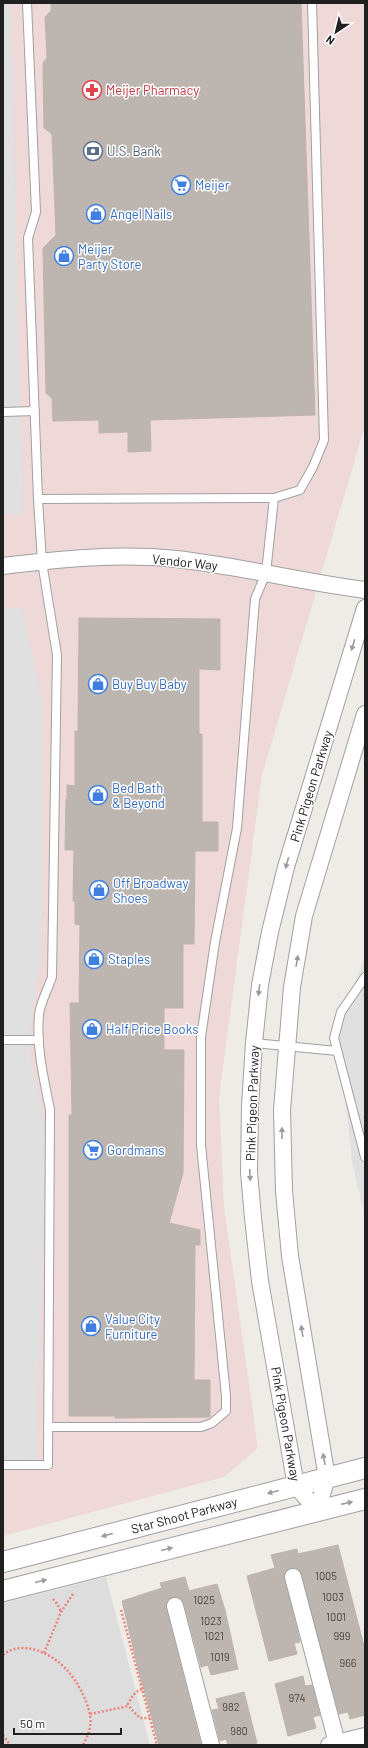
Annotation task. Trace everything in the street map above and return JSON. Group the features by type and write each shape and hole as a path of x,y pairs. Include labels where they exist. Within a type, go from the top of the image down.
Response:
{"street":[{"name":"Vendor Way","path":"3,566 114,557 175,559 365,590"},
{"name":"Pink Pigeon Parkway","path":"316,1510 296,1486 260,1281 253,1218 250,1165 250,1106 254,1043 260,985 270,932 282,882 365,608"},
{"path":"316,1510 327,1478 290,1256 282,1148 282,1110 292,987 304,916 365,714"},
{"name":"Star Shoot Parkway","path":"3,1562 365,1468"},
{"path":"3,1591 316,1510 365,1499"},
{"path":"293,1578 333,1744 365,1736"},
{"path":"175,1606 211,1745"}],"lane":[{"path":"3,1465 48,1465 50,1110 42,1072 39,1040 39,1014 52,977 57,655 42,562 38,499 28,238 36,212 27,3"},
{"path":"38,499 274,498 300,490 313,468 324,440 312,3"},
{"path":"3,412 35,412"},
{"path":"48,1427 201,1427 212,1423 226,1411 226,1396 201,1145 201,1037 216,942 237,828 255,599 266,573 274,498"},
{"path":"365,977 341,1012 334,1038 365,1157"},
{"path":"3,1040 39,1040"},
{"path":"254,1043 337,1051"}],"path":[{"path":"44,1653 61,1612 73,1594"},
{"path":"53,1599 61,1612"},
{"path":"121,1610 157,1745"},
{"path":"3,1655 18,1648 28,1648 44,1653 66,1668 80,1688 90,1714 89,1733 83,1745"},
{"path":"142,1689 137,1690 128,1704 140,1718 150,1718"},
{"path":"90,1714 129,1706"},
{"path":"3,1735 10,1745"}],"shaded area":[{"path":"3,3 365,3 365,425 262,775 219,1097 224,1207 258,1448 224,1477 3,1536"},
{"path":"3,3 11,3 23,513 3,515"},
{"path":"22,608 42,699 41,960 31,1020 30,1058 42,1108 46,1146 36,1460 3,1459 3,609"},
{"path":"365,957 365,1218 352,1161 338,1024"},
{"path":"106,1577 150,1745 3,1745 3,1603"}],"building":[{"name":"Meijer","path":"51,3 301,3 315,415 150,420 151,451 128,452 128,432 99,433 99,420 53,421 52,398 46,393 43,248 56,235 52,134 44,128 43,63 47,58 45,17 51,11"},
{"path":"79,618 220,619 220,670 199,669 199,734 202,734 202,822 218,822 218,851 195,851 194,944 183,944 183,1008 164,1008 164,1050 184,1050 183,1173 169,1223 200,1230 200,1245 195,1245 194,1380 210,1380 210,1417 115,1418 115,1416 69,1416 69,1115 72,1115 70,1003 79,1003 80,925 75,924 75,901 73,901 74,850 65,850 67,785 75,786 75,731 78,732"},
{"path":"338,1545 365,1650 365,1715 350,1719 348,1712 339,1714 300,1571 296,1568 291,1568 286,1571 284,1575 300,1642 294,1643 297,1654 269,1661 247,1576 275,1568 271,1555 297,1549 298,1554"},
{"path":"185,1577 189,1591 217,1584 225,1610 238,1669 211,1675 208,1665 201,1667 184,1603 177,1597 169,1599 166,1603 166,1608 201,1745 159,1745 122,1601 162,1588 160,1583"},
{"path":"303,1676 305,1686 312,1685 320,1715 313,1717 316,1728 288,1736 275,1684"},
{"path":"244,1692 257,1743 248,1745 228,1745 226,1739 220,1741 212,1710 219,1709 216,1699"}],"place":[{"name":"Meijer Pharmacy","path":"92,90"},
{"name":"U.S. Bank","path":"93,151"},
{"name":"Meijer","path":"181,185"},
{"name":"Angel Nails","path":"96,214"},
{"name":"Meijer Party Store","path":"64,256"},
{"name":"Buy Buy Baby","path":"98,684"},
{"name":"Bed Bath & Beyond","path":"98,795"},
{"name":"Off Broadway Shoes","path":"99,890"},
{"name":"Staples","path":"94,959"},
{"name":"Half Price Books","path":"92,1029"},
{"name":"Gordmans","path":"93,1150"},
{"name":"Value City Furniture","path":"91,1326"}]}
